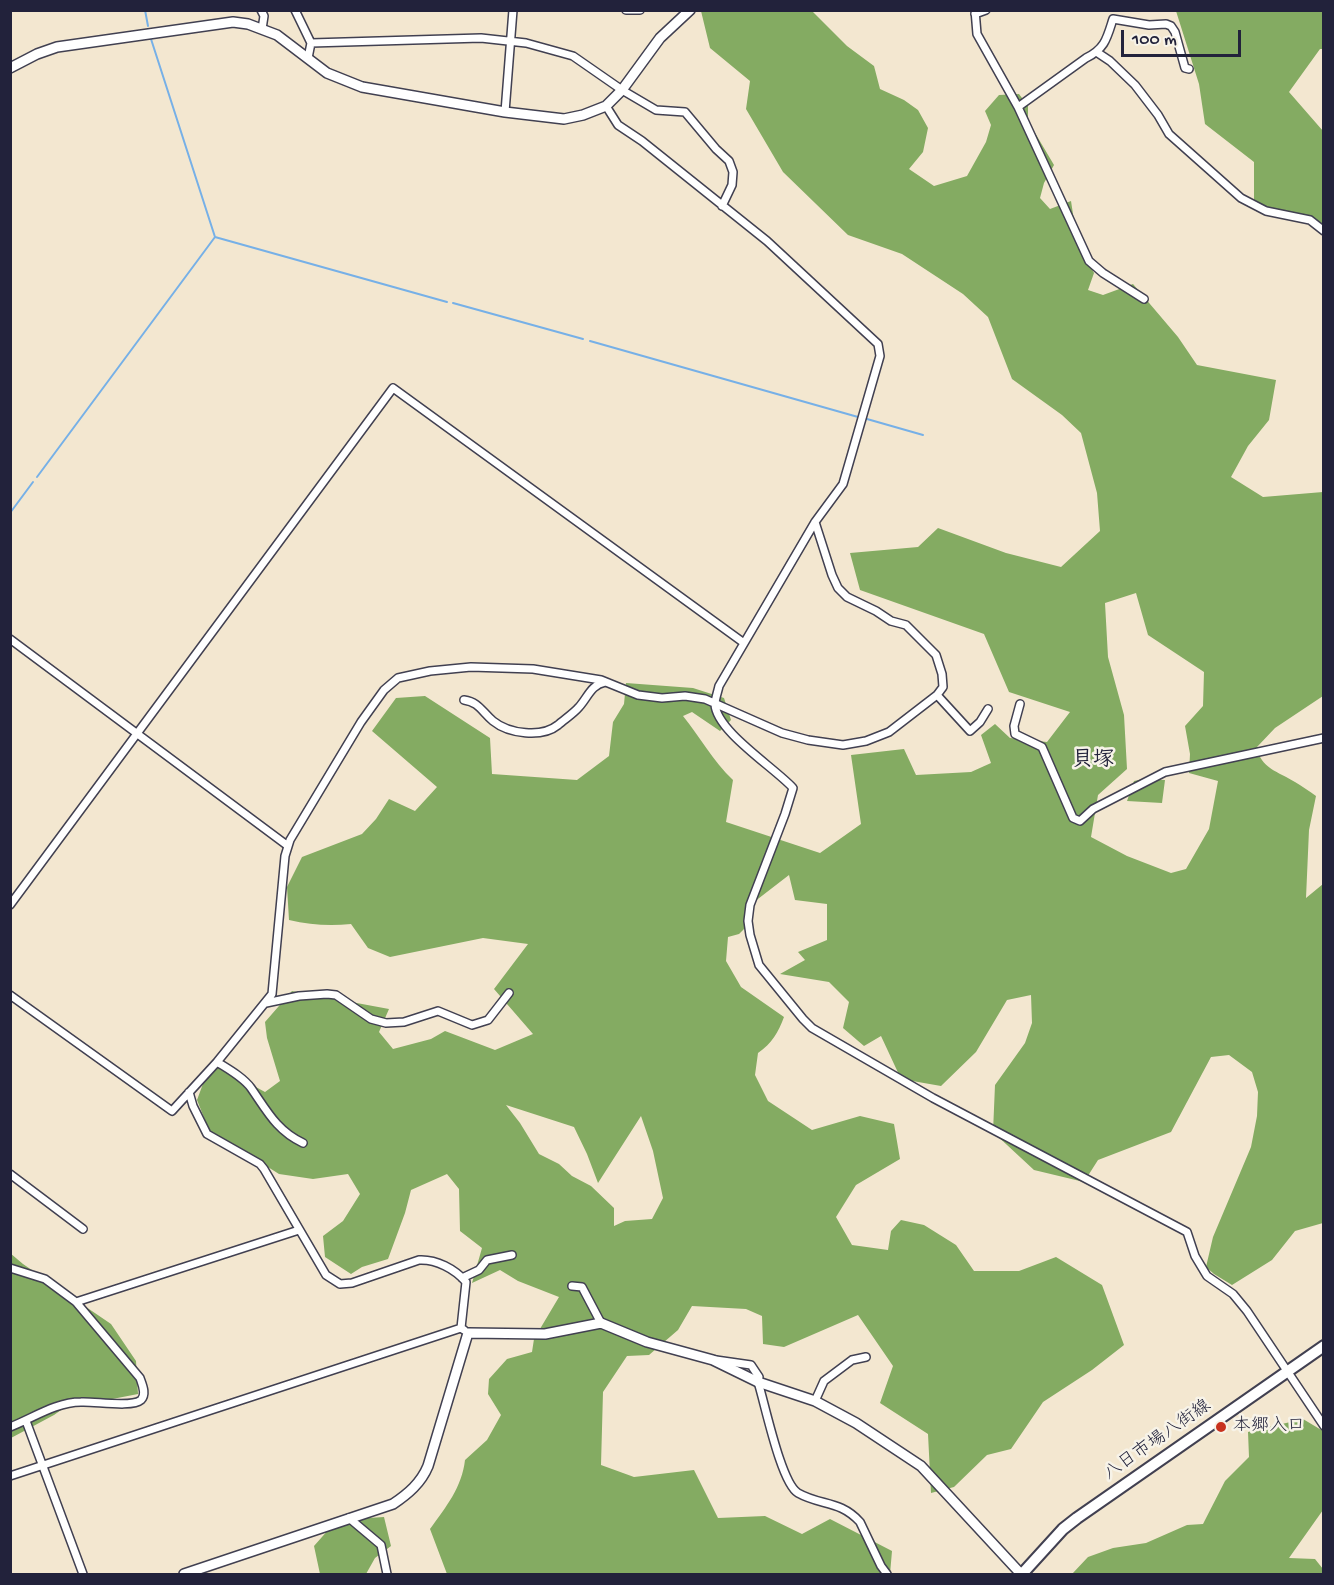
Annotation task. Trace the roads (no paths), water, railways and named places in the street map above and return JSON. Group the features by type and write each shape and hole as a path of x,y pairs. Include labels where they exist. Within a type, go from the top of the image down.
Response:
{"main road":[{"name":"八日市場八街線","path":"1021,1575 1077,1518 1323,1346"}],"street":[{"path":"261,10 264,16 262,29"},
{"path":"295,10 311,43 308,58"},
{"path":"505,112 513,10"},
{"path":"626,10 640,10"},
{"path":"11,67 37,54 69,45 233,22 277,35 327,73 362,87 505,112 564,119 606,106 622,90 660,39 690,10"},
{"path":"986,10 975,12 977,34 1018,107 1089,261 1103,273 1144,299"},
{"path":"1018,107 1086,58 1098,53 1107,39 1114,10"},
{"path":"1113,19 1171,26 1175,32 1181,61 1185,68 1189,69"},
{"path":"311,43 481,38 526,43 573,56 590,63 622,90 656,110 685,112 729,161 733,172 732,185 722,206"},
{"path":"1098,53 1110,61 1135,86 1158,115 1169,134 1241,198 1266,212 1310,220 1323,231"},
{"path":"606,106 618,125 642,141 766,241 878,344 880,356 843,484 815,522 719,686 715,704 719,716 741,743 793,788 750,905 748,921 750,935 759,965 812,1028 933,1098 1187,1232 1195,1256 1207,1276 1233,1294 1247,1311 1323,1426"},
{"path":"10,904 393,388 744,644"},
{"path":"10,995 172,1111 217,1062 272,994 285,856 288,846 361,722 384,690 398,678 471,667 514,667 590,678 638,695 662,698 685,696 705,699 782,733 808,740 843,745 866,741 889,732 937,695 943,687 942,674 936,655 906,625 891,621 847,597 838,588 815,522"},
{"path":"10,639 288,846"},
{"path":"464,700 479,706 496,724 530,734 541,733 553,729 579,707 590,692 605,682"},
{"path":"937,695 970,731 980,722 988,709"},
{"path":"1020,704 1014,726 1015,734 1041,747 1073,818 1080,821 1093,808 1165,772 1323,738"},
{"path":"266,1003 298,996 327,994 336,995 371,1019 386,1023 404,1022 429,1012 438,1011 472,1025 488,1020 508,993"},
{"path":"217,1062 250,1086 280,1129 303,1143"},
{"path":"183,1575 393,1504 407,1495 424,1475 464,1330 466,1282 430,1259 419,1260 352,1283 340,1284 326,1275 264,1169 260,1164 207,1134 193,1106 189,1092"},
{"path":"10,1174 83,1228"},
{"path":"76,1302 299,1230"},
{"path":"462,1278 479,1270 487,1260 512,1255"},
{"path":"10,1268 45,1279 76,1302 140,1378 144,1390 144,1396 140,1401 131,1404 80,1402 63,1404 10,1427"},
{"path":"572,1286 582,1287 602,1323"},
{"path":"10,1476 464,1330 545,1334 602,1323 647,1342 713,1360 758,1382 815,1401 856,1423 921,1466 1021,1575"},
{"path":"815,1401 824,1381 852,1360 866,1357"},
{"path":"758,1382 779,1459 795,1492 845,1508 854,1516 860,1522 887,1575"},
{"path":"26,1421 83,1575"},
{"path":"350,1518 381,1545 387,1575"}],"waterway":[{"path":"145,10 148,26"},
{"path":"151,39 215,237"},
{"path":"215,237 447,302"},
{"path":"37,477 215,237"},
{"path":"453,303 583,339"},
{"path":"590,341 858,417"},
{"path":"867,419 923,435"},
{"path":"10,513 33,482"}],"place":[{"name":"本郷入口","path":"1221,1427"}],"district":[{"name":"貝塚","path":"1093,762"}]}
